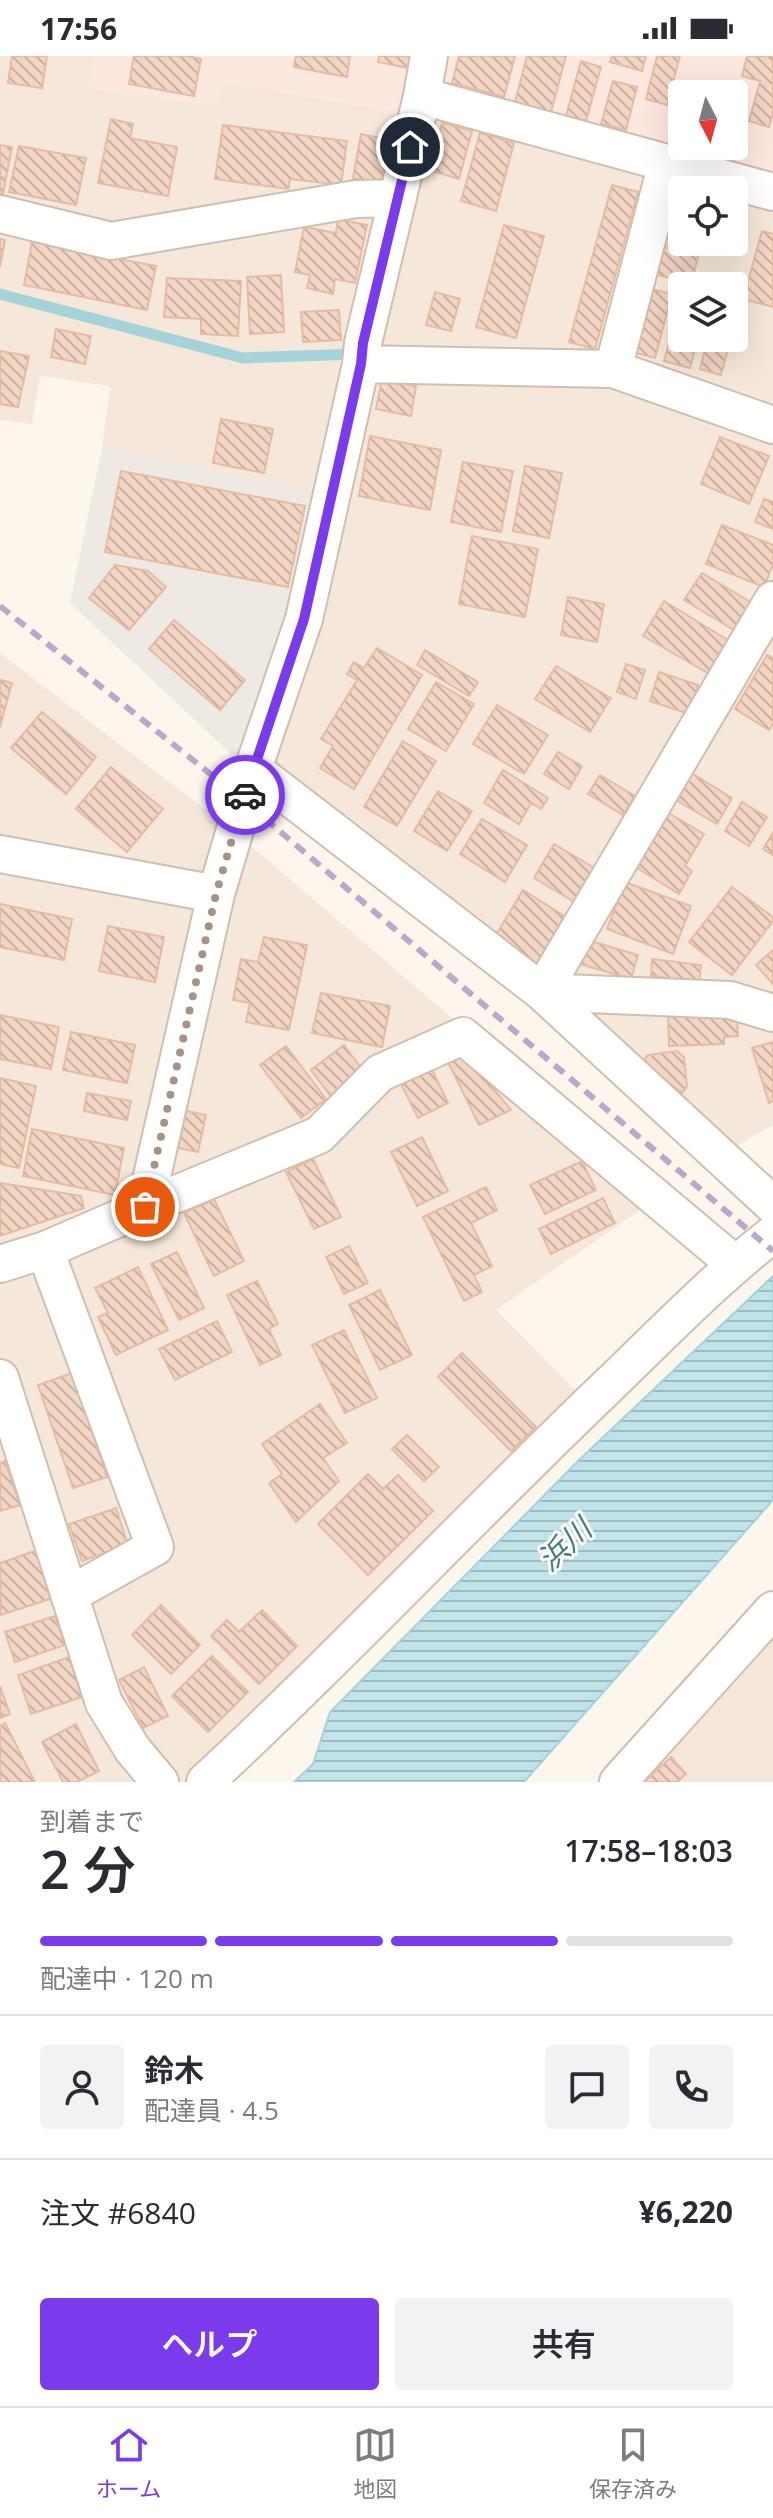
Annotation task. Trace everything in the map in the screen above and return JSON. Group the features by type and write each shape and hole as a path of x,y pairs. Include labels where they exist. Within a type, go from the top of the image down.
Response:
{"street":[{"path":"145,1207 216,894 253,769 304,619 429,56"},
{"path":"422,96 773,192"},
{"path":"615,360 667,163"},
{"path":"0,214 111,241 356,199 398,198"},
{"path":"362,353 615,360 773,425"},
{"path":"542,992 773,600"},
{"path":"253,769 542,992 773,1205"},
{"path":"0,854 216,894"},
{"path":"542,992 730,1000 773,1013"},
{"path":"0,1264 45,1250 319,1135 380,1073 463,1036 735,1264"},
{"path":"205,1782 297,1696 551,1440 735,1264 773,1234"},
{"path":"45,1250 155,1547 69,1595"},
{"path":"0,1378 104,1703 133,1750 160,1782"},
{"path":"618,1782 773,1610"}],"shaded area":[{"path":"0,56 94,56 89,88 225,82 407,114 416,82 668,153 668,160 692,160 773,183 773,1125 715,1158 244,766 320,492 102,448 110,386 40,376 32,424 0,420"},
{"path":"94,56 773,56 773,183 692,160 748,160 748,80 668,80 668,153 416,82 408,114 225,82 215,106 89,89"},
{"path":"102,448 320,492 293,615 244,766 70,603"},
{"path":"0,653 236,833 660,1196 496,1310 583,1398 187,1782 0,1782"},
{"path":"773,1596 773,1782 606,1782"}],"water":[{"name":"浜川","path":"773,1276 773,1500 524,1782 294,1782 313,1764 330,1712 579,1460"}],"building":[{"path":"12,56 47,56 42,88 8,83"},
{"path":"134,56 188,56 201,59 194,96 129,84"},
{"path":"296,56 350,56 347,77 294,67"},
{"path":"379,56 411,56 408,68 378,62"},
{"path":"459,56 515,56 504,97 452,83"},
{"path":"527,56 566,56 551,112 515,102"},
{"path":"612,56 646,56 642,71 610,62"},
{"path":"657,56 680,56 674,80 668,80 667,105 646,99"},
{"path":"747,56 773,56 773,113 769,127 749,121 760,81 742,76"},
{"path":"581,61 601,67 586,121 566,116"},
{"path":"613,81 637,87 626,130 601,124"},
{"path":"111,119 133,124 130,138 177,147 168,196 98,183"},
{"path":"442,123 472,131 459,179 429,170"},
{"path":"223,125 347,141 341,185 290,179 288,189 215,179"},
{"path":"480,133 514,143 496,211 461,201"},
{"path":"361,134 390,140 381,184 353,178"},
{"path":"0,145 12,147 3,194 0,194"},
{"path":"19,146 86,158 76,205 9,192"},
{"path":"612,185 638,192 595,349 569,342"},
{"path":"668,207 668,230 662,228"},
{"path":"338,219 367,225 355,283 335,279 333,294 307,288 310,275 295,272 304,227 336,233"},
{"path":"504,225 544,236 516,338 476,327"},
{"path":"762,231 773,234 773,307 748,300 748,281"},
{"path":"0,239 5,240 0,267"},
{"path":"32,242 156,266 147,310 24,285"},
{"path":"657,245 667,248 668,245 668,256 698,256 694,272 668,272 668,278 650,273"},
{"path":"281,275 284,332 250,334 247,277"},
{"path":"167,278 241,281 238,336 201,334 201,319 164,317"},
{"path":"647,288 668,293 668,309 655,358 629,351"},
{"path":"435,292 460,299 451,331 426,325"},
{"path":"339,310 341,340 303,342 301,312"},
{"path":"56,329 91,336 85,364 51,357"},
{"path":"668,346 668,352 694,352 690,368 664,361"},
{"path":"0,351 29,356 18,407 0,404"},
{"path":"704,352 727,352 721,375 700,369"},
{"path":"382,379 416,386 411,416 376,409"},
{"path":"221,419 273,429 264,473 213,463"},
{"path":"370,436 441,450 430,510 359,496"},
{"path":"720,437 769,456 749,504 701,484"},
{"path":"463,462 513,471 501,532 451,522"},
{"path":"525,466 562,473 549,538 513,531"},
{"path":"121,471 305,506 288,587 105,552"},
{"path":"764,499 773,502 773,529 755,522"},
{"path":"722,525 773,545 773,564 764,587 706,564"},
{"path":"472,536 538,549 525,617 459,604"},
{"path":"115,565 148,571 166,587 129,630 89,598"},
{"path":"702,573 754,604 737,632 684,600"},
{"path":"568,597 604,604 597,642 561,635"},
{"path":"664,601 731,642 711,675 643,636"},
{"path":"174,620 245,680 220,710 149,649"},
{"path":"377,648 422,675 354,789 320,768 333,746 321,739 357,680 347,674 354,662 364,668"},
{"path":"425,650 478,682 469,696 417,665"},
{"path":"767,655 773,658 773,724 769,730 735,709"},
{"path":"626,664 645,670 636,699 617,692"},
{"path":"556,666 611,698 590,732 535,699"},
{"path":"659,672 698,685 689,714 650,701"},
{"path":"0,680 12,683 0,727"},
{"path":"436,682 474,704 446,751 408,729"},
{"path":"497,705 548,735 524,774 473,744"},
{"path":"42,712 96,757 66,794 11,748"},
{"path":"403,741 436,761 397,826 364,807"},
{"path":"558,752 582,766 569,789 544,774"},
{"path":"111,767 163,809 127,852 76,809"},
{"path":"503,770 548,798 541,809 531,803 519,824 484,803"},
{"path":"690,772 732,798 717,824 674,799"},
{"path":"600,775 635,796 623,815 588,794"},
{"path":"438,791 472,811 447,851 414,831"},
{"path":"742,802 767,817 749,846 725,831"},
{"path":"667,812 704,834 685,866 692,871 679,894 634,866"},
{"path":"482,819 527,845 505,882 460,854"},
{"path":"773,832 773,855 763,849"},
{"path":"554,844 596,869 576,903 534,878"},
{"path":"625,882 691,906 673,954 607,929"},
{"path":"732,887 773,917 773,921 732,975 689,942"},
{"path":"523,890 566,917 537,965 493,940"},
{"path":"0,904 72,919 64,960 0,947"},
{"path":"108,926 164,937 155,982 99,971"},
{"path":"264,937 307,945 289,1030 246,1022 250,1003 233,1000 241,959 258,962"},
{"path":"584,939 638,955 631,979 577,963"},
{"path":"773,950 773,984 756,965"},
{"path":"652,959 701,965 699,982 651,976"},
{"path":"321,993 390,1006 382,1047 312,1033"},
{"path":"668,1010 737,1016 738,1036 724,1037 724,1044 669,1046"},
{"path":"0,1015 59,1027 51,1069 0,1059"},
{"path":"71,1032 135,1045 127,1083 63,1070"},
{"path":"773,1042 773,1101 769,1103 752,1048"},
{"path":"344,1045 365,1073 332,1098 311,1070"},
{"path":"286,1046 326,1099 301,1118 260,1065"},
{"path":"677,1051 684,1057 687,1087 682,1093 642,1062 648,1055"},
{"path":"464,1052 511,1110 479,1125 447,1060"},
{"path":"430,1065 448,1103 418,1118 399,1080"},
{"path":"0,1078 36,1086 19,1168 0,1164"},
{"path":"87,1093 131,1101 127,1120 84,1111"},
{"path":"182,1110 206,1115 198,1152 174,1147"},
{"path":"32,1129 124,1148 115,1195 23,1176"},
{"path":"422,1137 448,1191 417,1206 391,1152"},
{"path":"313,1159 341,1217 314,1229 286,1172"},
{"path":"582,1161 596,1190 545,1214 530,1185"},
{"path":"0,1183 81,1196 84,1208 0,1236"},
{"path":"486,1187 497,1210 471,1223 492,1266 474,1275 482,1292 464,1301 423,1217"},
{"path":"603,1198 615,1223 551,1254 539,1229"},
{"path":"214,1199 244,1261 214,1276 184,1213"},
{"path":"349,1246 368,1283 344,1294 326,1257"},
{"path":"177,1252 204,1308 179,1320 151,1264"},
{"path":"138,1267 168,1330 116,1355 98,1317 108,1313 95,1288"},
{"path":"257,1281 278,1324 269,1329 281,1355 260,1365 227,1295"},
{"path":"380,1290 412,1355 380,1370 349,1305"},
{"path":"217,1321 232,1352 175,1380 159,1349"},
{"path":"344,1330 377,1398 345,1413 312,1345"},
{"path":"462,1353 536,1427 511,1451 438,1377"},
{"path":"72,1373 107,1477 73,1488 38,1385"},
{"path":"320,1404 347,1443 323,1458 339,1481 296,1522 269,1483 282,1474 262,1444"},
{"path":"407,1435 439,1467 424,1481 392,1449"},
{"path":"5,1461 20,1505 0,1511 0,1463"},
{"path":"368,1474 383,1489 398,1475 433,1511 368,1575 318,1524"},
{"path":"116,1508 128,1545 82,1561 69,1524"},
{"path":"40,1549 56,1597 1,1615 0,1563"},
{"path":"161,1605 200,1645 171,1674 132,1635"},
{"path":"262,1610 297,1646 259,1684 211,1636 227,1620 239,1632"},
{"path":"55,1616 65,1645 15,1662 5,1632"},
{"path":"212,1656 248,1692 208,1732 172,1696"},
{"path":"69,1657 82,1697 31,1714 18,1675"},
{"path":"144,1667 168,1716 143,1728 119,1680"},
{"path":"0,1686 10,1714 0,1718"},
{"path":"5,1723 35,1782 0,1782 0,1726"},
{"path":"76,1724 99,1771 77,1782 63,1782 42,1742"},
{"path":"671,1757 686,1774 677,1782 644,1782"}],"waterway":[{"path":"0,294 243,358 358,354"}],"railway":[{"path":"0,606 243,800 773,1251"}],"way so far":[{"path":"145,1207 216,894 245,795"}],"route":[{"path":"245,795 304,619 361,364 363,343 410,147"}]}
